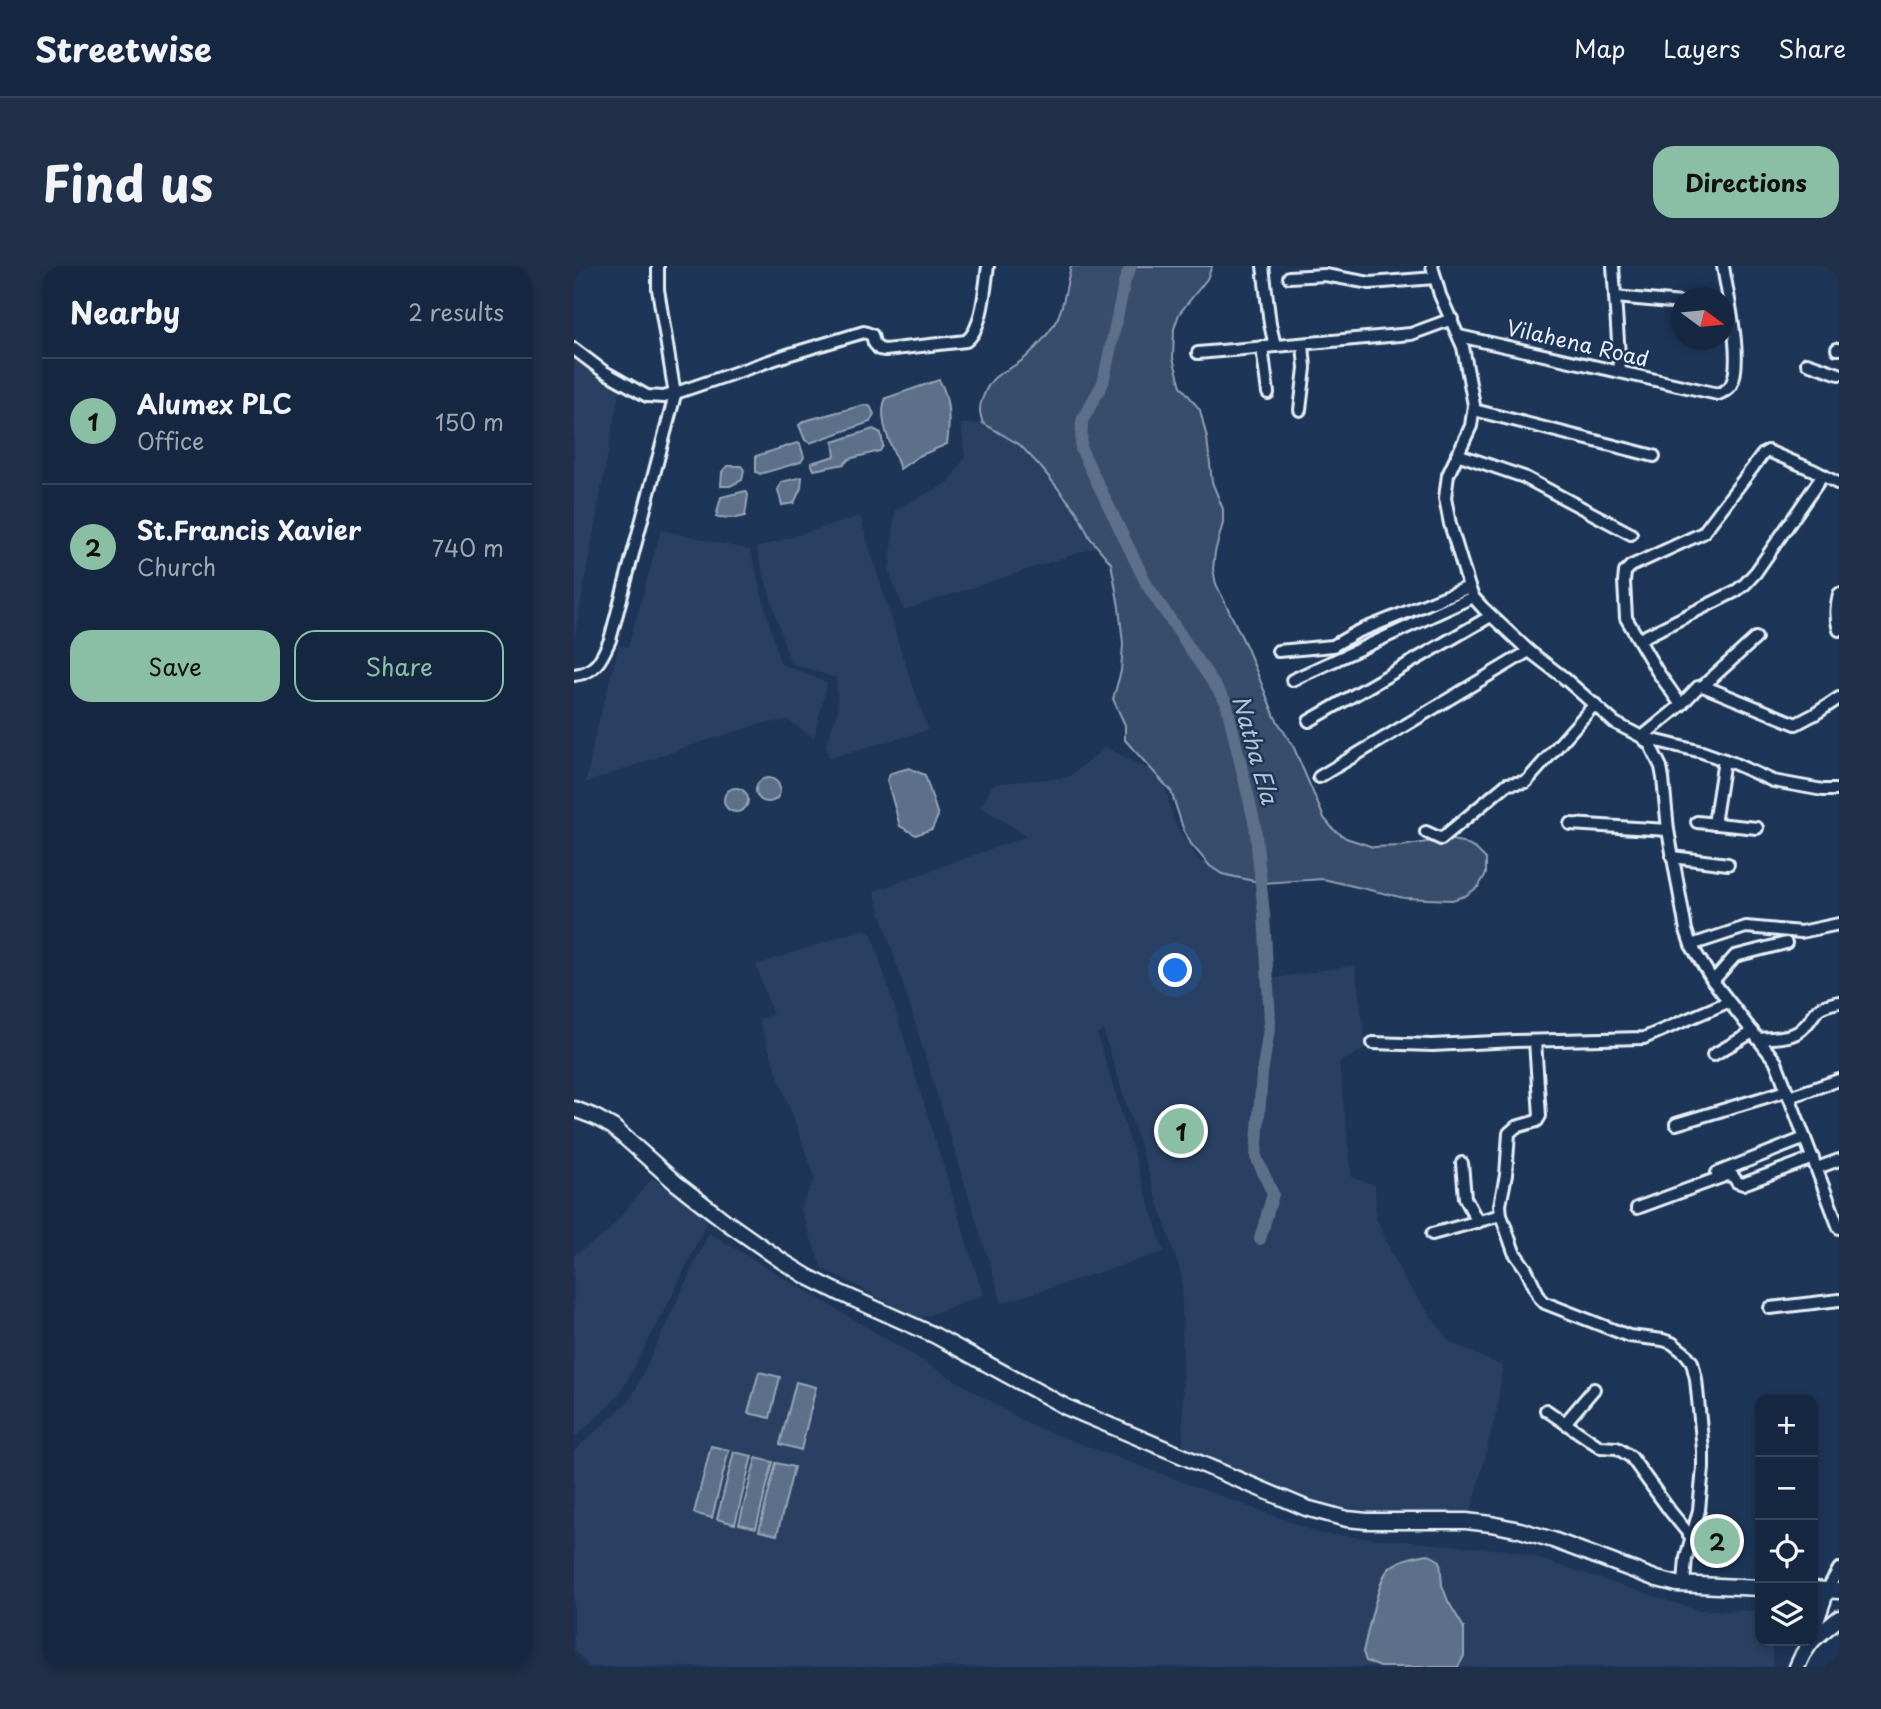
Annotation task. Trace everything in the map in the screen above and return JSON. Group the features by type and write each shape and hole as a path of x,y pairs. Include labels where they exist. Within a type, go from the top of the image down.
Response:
{"main road":[{"path":"574,1109 613,1127 676,1183 752,1241 790,1266 838,1292 934,1335 1066,1407 1306,1508 1347,1519 1466,1521 1510,1528 1553,1540 1657,1578 1684,1584 1755,1588"},
{"path":"1818,1618 1826,1590"},
{"path":"1818,1634 1839,1618"},
{"path":"1797,1667 1807,1646"}],"street":[{"path":"574,675 585,674 600,662 610,640 675,394 658,289 658,266"},
{"path":"574,349 603,372 647,396 664,397 864,331 872,335 879,349 885,350 966,341 975,331 980,315 988,266"},
{"path":"1263,266 1275,346"},
{"path":"1432,266 1466,356 1474,410 1471,426 1448,475 1445,498 1450,524 1471,592 1491,616 1529,651 1615,723 1642,737 1702,752 1773,781 1823,790 1839,788"},
{"path":"1613,266 1620,371"},
{"name":"Vilahena Road","path":"1459,336 1718,394 1730,387 1734,375 1735,341 1723,266"},
{"path":"1289,277 1325,275 1370,283 1435,278"},
{"path":"1615,297 1671,302"},
{"path":"1198,353 1411,334 1452,319"},
{"path":"1300,410 1305,368 1303,344"},
{"path":"1262,347 1268,393"},
{"path":"1807,363 1839,374"},
{"path":"1474,410 1654,456"},
{"path":"1681,705 1657,671 1626,618 1623,582 1625,572 1631,566 1703,533 1768,451 1839,484"},
{"path":"1457,454 1524,477 1631,534"},
{"path":"1640,639 1745,584 1823,475"},
{"path":"1278,651 1333,646 1357,632 1471,592"},
{"path":"1292,680 1471,592"},
{"path":"1839,594 1836,619 1839,630"},
{"path":"1309,721 1491,616"},
{"path":"1642,737 1756,638"},
{"path":"1319,777 1529,651"},
{"path":"1703,686 1796,724 1839,698"},
{"path":"1426,832 1441,839 1507,784 1526,782 1595,704"},
{"path":"1642,737 1650,745 1661,767 1682,918 1691,945 1728,1002 1776,1062 1839,1228"},
{"path":"1714,824 1724,760"},
{"path":"1697,822 1757,828"},
{"path":"1570,824 1668,830"},
{"path":"1672,857 1728,864"},
{"path":"1691,945 1746,927 1801,932 1839,923"},
{"path":"1713,981 1735,956 1786,943"},
{"path":"1373,1043 1432,1045 1644,1038 1728,1002"},
{"path":"1713,1055 1755,1036 1795,1034 1818,1007 1839,1002"},
{"path":"1535,1041 1540,1116 1537,1121 1516,1127 1509,1133 1501,1215 1514,1252 1543,1301 1629,1336 1672,1343 1692,1362 1703,1450 1702,1494 1684,1569 1684,1584"},
{"path":"1675,1124 1839,1080"},
{"path":"1681,1186 1805,1138"},
{"path":"1637,1208 1727,1174 1743,1184 1815,1163 1839,1160"},
{"path":"1462,1163 1465,1198 1478,1222"},
{"path":"1826,1190 1839,1188"},
{"path":"1432,1234 1501,1215"},
{"path":"1770,1308 1839,1300"},
{"path":"1565,1423 1594,1389"},
{"path":"1546,1410 1601,1447 1617,1448 1631,1457 1692,1538"},
{"path":"1826,1590 1839,1569"}],"shaded area":[{"path":"1071,266 1212,266 1207,279 1179,314 1174,329 1173,358 1181,386 1200,410 1207,438 1212,482 1223,509 1223,523 1213,569 1216,584 1247,648 1275,717 1294,748 1324,818 1346,838 1373,847 1447,839 1476,849 1486,859 1486,874 1478,887 1465,896 1452,900 1404,898 1323,879 1263,883 1222,874 1210,866 1191,844 1171,791 1125,740 1125,725 1113,699 1121,671 1123,644 1111,563 1090,538 1077,512 1040,466 1020,445 983,423 980,413 991,381 1026,357 1054,324 1062,308"},
{"path":"574,352 621,382 574,639"},
{"path":"939,380 948,411 947,444 919,456 900,469 884,424 883,406 886,398"},
{"path":"864,405 870,406 874,414 870,422 810,443 805,440 799,425 804,421"},
{"path":"1013,422 1099,546 904,610 889,572 895,510 949,482 965,457 961,424"},
{"path":"873,429 881,433 883,446 880,451 849,459 844,464 814,470 811,463 835,456 833,442"},
{"path":"800,444 804,457 801,462 760,474 756,472 756,456"},
{"path":"727,466 741,466 744,470 742,480 730,486 721,486 722,472"},
{"path":"802,477 801,488 794,503 782,505 778,490 781,482"},
{"path":"746,491 748,495 745,516 716,517 721,497"},
{"path":"860,516 928,730 829,758 826,745 838,710 836,678 790,663 756,548"},
{"path":"661,530 750,550 780,663 827,683 814,738 788,720 760,724 688,746 586,783 594,740 619,645 628,647"},
{"path":"1105,747 1163,777 1174,822 1200,862 1261,851 1265,969 1270,979 1355,965 1366,1048 1339,1063 1352,1178 1375,1185 1376,1218 1405,1281 1450,1342 1502,1366 1497,1409 1471,1513 1339,1511 1183,1449 1182,1277 1103,1031 1097,1034 1164,1252 1002,1303 874,891 1027,836 981,807 993,784 1069,777"},
{"path":"909,768 925,775 938,816 932,829 916,835 900,826 887,780 891,773"},
{"path":"768,778 777,781 780,790 777,799 768,802 759,799 756,790 759,781"},
{"path":"736,788 745,791 748,800 745,809 736,812 727,809 724,800 727,791"},
{"path":"864,929 872,935 983,1295 919,1319 822,1269 800,1208 815,1178 758,1019 773,1015 756,965"},
{"path":"652,1178 709,1217 673,1294 619,1396 574,1438 574,1255 606,1234"},
{"path":"709,1233 1030,1425 1322,1534 1515,1551 1697,1610 1755,1611 1755,1646 1773,1646 1773,1667 590,1667 574,1649 574,1451 631,1399"},
{"path":"759,1372 780,1377 770,1418 748,1413"},
{"path":"796,1382 816,1387 801,1450 780,1444"},
{"path":"711,1446 729,1450 712,1518 694,1513"},
{"path":"734,1452 752,1456 735,1524 717,1519"},
{"path":"756,1458 773,1462 756,1528 739,1524"},
{"path":"776,1463 794,1467 777,1535 759,1531"},
{"path":"1428,1554 1440,1561 1442,1585 1464,1628 1464,1656 1458,1667 1380,1667 1366,1661 1363,1652 1373,1609 1387,1571 1406,1559"}],"waterway":[{"name":"Natha Ela","path":"1131,266 1125,280 1103,383 1082,421 1081,449 1147,585 1226,702 1255,825 1264,914 1270,1022 1262,1074 1256,1157 1273,1194 1260,1239"}],"place":[{"name":"Alumex PLC","path":"1181,1131"},
{"name":"St.Francis Xavier","path":"1717,1541"}]}
